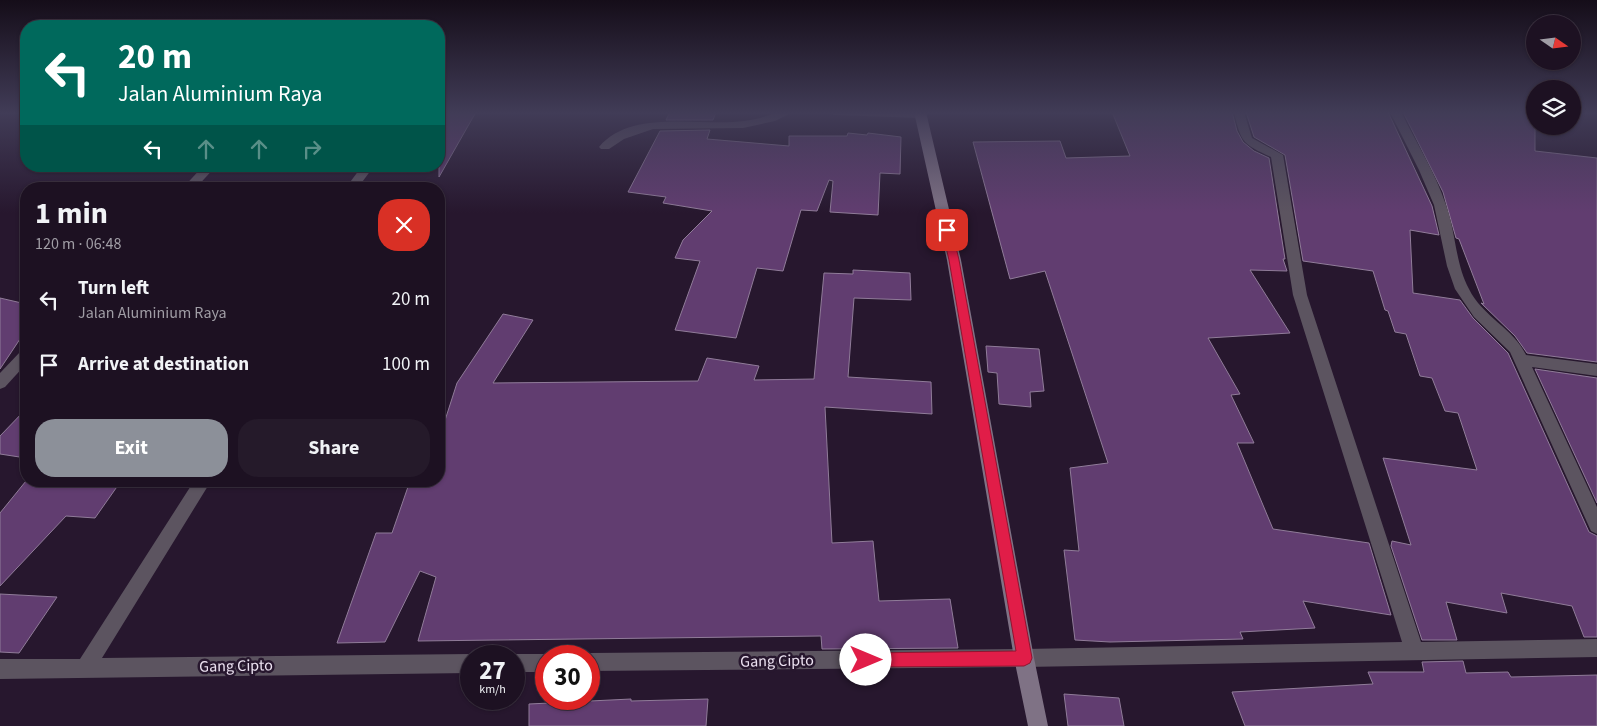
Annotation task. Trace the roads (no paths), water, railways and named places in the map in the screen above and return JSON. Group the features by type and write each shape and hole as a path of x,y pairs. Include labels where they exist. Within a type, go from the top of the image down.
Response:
{"main road":[{"path":"928,146 954,260 1024,658 1038,726"}],"street":[{"path":"1257,146 1277,155 1300,295 1414,651"},
{"path":"1412,146 1439,202 1445,221 1456,278 1468,300 1484,320 1505,338 1521,360 1597,526"},
{"path":"195,182 204,172"},
{"path":"355,182 363,172"},
{"path":"1521,360 1597,370"},
{"path":"0,383 20,361"},
{"path":"86,667 199,487"},
{"name":"Gang Cipto","path":"600,662 1024,658 1597,648"},
{"name":"Gang Cipto","path":"0,669 460,664"}]}
